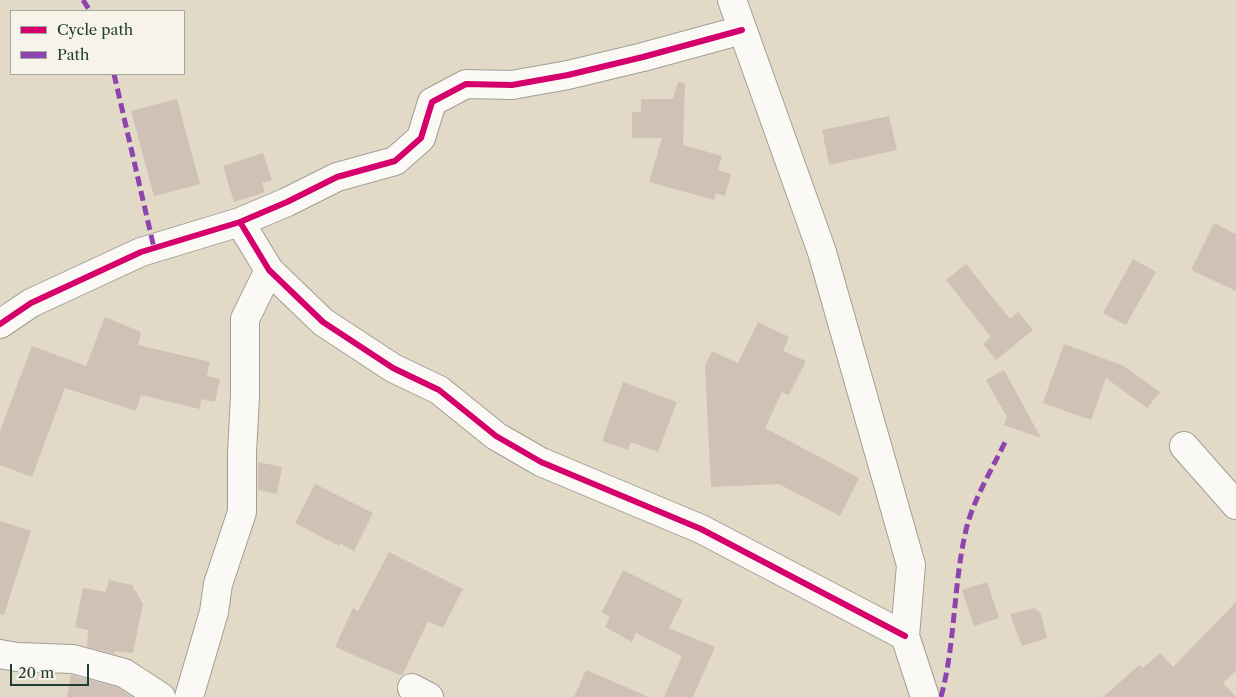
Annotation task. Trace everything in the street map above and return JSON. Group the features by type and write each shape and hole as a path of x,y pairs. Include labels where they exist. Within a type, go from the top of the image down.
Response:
{"street":[{"path":"732,0 822,252 910,565 905,636 925,697"},
{"path":"0,324 31,302 141,252 240,222 288,202 337,177 395,161 421,138 432,102 466,84 512,85 568,75 742,30"},
{"path":"240,222 269,270 323,322 393,368 439,390 496,436 541,462 701,529 905,636"},
{"path":"189,697 214,612 218,584 242,512 245,319 269,270"},
{"path":"1184,446 1236,505"},
{"path":"0,654 17,657 73,659 124,673 161,697"}],"building":[{"path":"678,82 685,83 683,145 722,156 718,170 731,174 725,196 716,193 714,200 649,182 662,138 632,138 632,112 641,112 641,99 673,99"},
{"path":"177,99 200,184 154,196 131,111"},
{"path":"889,116 897,150 829,165 822,130"},
{"path":"263,153 272,180 262,183 265,192 234,202 223,166"},
{"path":"1214,223 1236,234 1236,291 1191,270"},
{"path":"1133,259 1156,272 1126,325 1103,313"},
{"path":"966,264 1010,319 1018,312 1033,330 996,360 983,344 991,337 946,280"},
{"path":"105,317 141,332 138,345 210,362 207,376 220,379 215,402 201,399 200,409 141,395 136,411 65,388 32,477 0,465 0,431 32,346 86,366"},
{"path":"758,322 789,337 783,351 806,361 789,395 782,392 765,428 859,478 840,516 779,484 711,487 705,366 712,351 738,363"},
{"path":"1064,344 1124,366 1160,392 1147,408 1106,378 1091,420 1043,403"},
{"path":"1004,370 1041,438 1004,425 1007,417 986,380"},
{"path":"623,382 677,402 658,452 631,442 628,450 602,441"},
{"path":"258,462 282,467 277,494 258,490"},
{"path":"315,484 373,513 354,551 340,543 339,546 295,523"},
{"path":"0,521 31,531 4,615 0,614"},
{"path":"389,552 463,589 443,628 428,621 402,676 335,647 353,608 358,611"},
{"path":"623,570 683,600 669,628 715,647 693,697 664,697 682,656 636,633 632,642 605,627 610,617 602,612"},
{"path":"109,580 132,585 143,604 133,653 115,651 115,654 87,647 88,630 75,627 83,588 106,592"},
{"path":"987,582 999,618 974,626 962,590"},
{"path":"1236,602 1236,670 1223,683 1236,697 1103,697 1139,665 1143,668 1160,653 1173,667"},
{"path":"1035,608 1041,614 1047,638 1022,646 1010,614"},
{"path":"586,670 649,697 574,697"},
{"path":"71,675 118,687 132,697 67,697"}],"marked path":[{"path":"83,0 89,10"},
{"path":"114,75 154,248"},
{"path":"941,697 946,676 959,568 967,526 980,492 1007,438"}],"cycle path":[{"path":"0,324 31,303 141,252 240,222 287,202 337,177 395,161 421,138 432,102 466,84 512,85 568,75 742,30"},
{"path":"240,222 269,270 323,322 393,368 439,390 496,436 541,462 701,529 905,636"}]}
